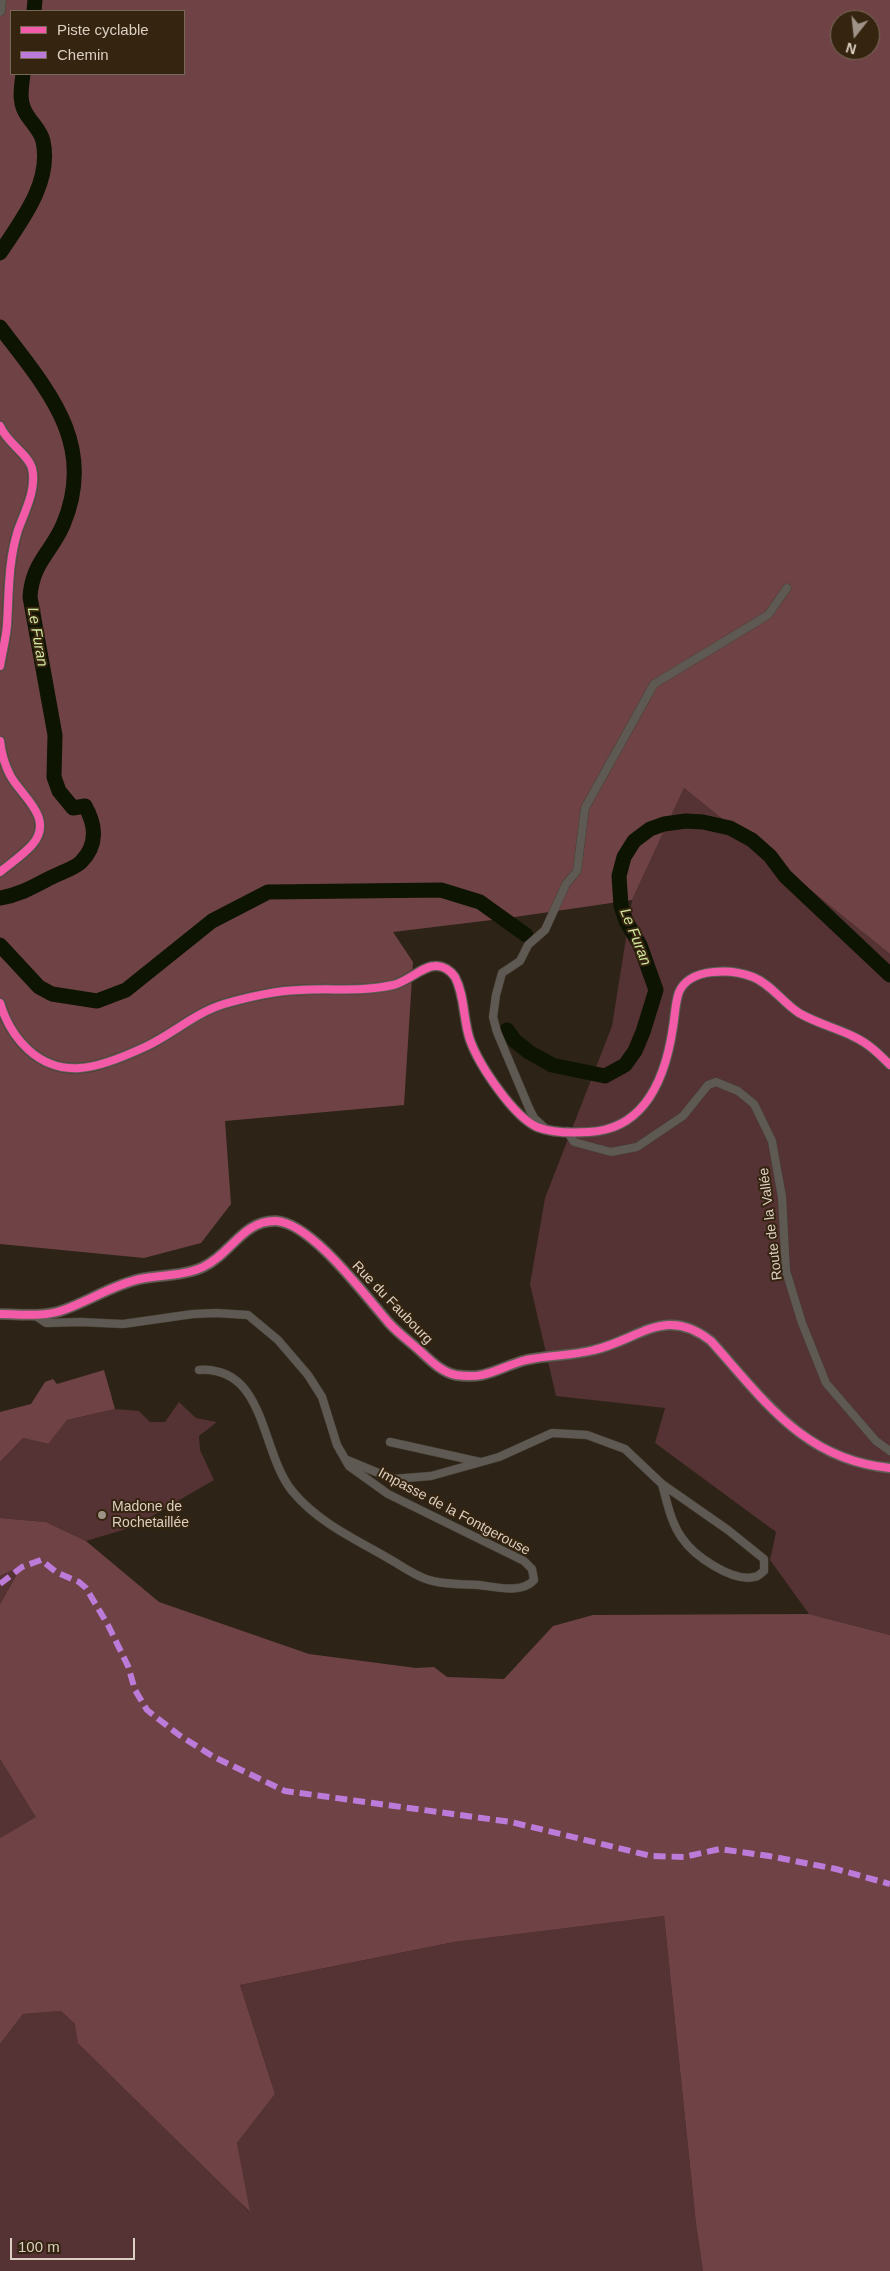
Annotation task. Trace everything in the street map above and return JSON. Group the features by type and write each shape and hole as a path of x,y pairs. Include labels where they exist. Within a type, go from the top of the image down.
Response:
{"main road":[{"name":"Rue du Faubourg","path":"0,1314 36,1316 57,1312 138,1279 183,1273 202,1268 222,1256 247,1228 262,1222 279,1221 299,1230 324,1248 391,1325 437,1366 452,1374 487,1375 525,1360 595,1350 662,1325 682,1324 698,1330 711,1341 782,1420 802,1435 853,1462 890,1468"}],"street":[{"path":"0,11 1,0"},
{"path":"0,426 5,438 29,461 32,469 32,490 18,532 8,577 7,626 0,666"},
{"path":"548,1131 534,1118 497,1032 493,1017 502,973 520,961 528,945 545,930 566,884 577,871 585,808 654,684 768,614 787,588"},
{"path":"0,741 10,774 36,810 40,822 39,834 33,844 0,872"},
{"path":"0,1003 6,1023 24,1047 49,1062 64,1067 80,1068 147,1046 194,1017 228,1003 280,992 362,989 396,984 436,966 446,968 454,975 460,993 469,1039 487,1074 510,1103 531,1124 548,1131 592,1132 618,1124 637,1113 654,1092 665,1069 680,991 693,976 707,973 726,973 756,978 798,1012 858,1039 873,1048 890,1065"},
{"name":"Route de la Vallée","path":"568,1131 574,1142 611,1152 637,1147 683,1116 708,1085 716,1082 738,1090 754,1104 772,1141 782,1197 786,1271 802,1322 818,1363 826,1383 876,1441 890,1451"},
{"path":"36,1316 46,1323 123,1324 150,1319 201,1314 248,1315 278,1340 308,1375 322,1397 343,1458 393,1479 431,1476 499,1457 552,1433 587,1435 625,1449 662,1484 728,1530 764,1559 764,1571 755,1577 738,1576 720,1569 697,1555 682,1538 672,1517 662,1484"},
{"name":"Impasse de la Fontgerouse","path":"199,1370 213,1369 226,1373 240,1384 251,1398 259,1413 277,1467 292,1490 321,1519 424,1579 506,1588 526,1586 534,1580 532,1569 524,1562 388,1494 366,1480 349,1466 343,1458"},
{"path":"390,1442 482,1462"}],"shaded area":[{"path":"0,0 890,0 890,954 684,788 632,900 393,932 413,962 404,1105 225,1121 231,1204 201,1243 144,1258 0,1244"},
{"path":"684,788 890,954 890,1635 809,1614 770,1560 776,1532 655,1443 665,1408 556,1396 530,1284 545,1198 612,1026 632,900"},
{"path":"104,1370 115,1409 67,1420 48,1444 23,1438 0,1462 0,1412 31,1404 45,1382 53,1379 57,1384"},
{"path":"179,1402 196,1418 217,1422 199,1436 200,1450 214,1480 133,1527 86,1541 46,1522 0,1518 0,1462 23,1438 47,1444 67,1420 115,1409 139,1411 150,1422 165,1422"},
{"path":"0,1518 46,1522 86,1541 159,1602 309,1654 416,1668 434,1667 447,1677 504,1679 553,1626 593,1615 809,1614 890,1635 890,2271 703,2271 696,2224 664,1916 454,1942 240,1985 275,2094 237,2143 250,2212 78,2043 75,2024 61,2011 23,2014 0,2044 0,1838 36,1817 0,1759 0,1604 22,1565 0,1576"},
{"path":"22,1564 0,1604 0,1576"},
{"path":"0,1759 37,1817 0,1838"},
{"path":"664,1916 696,2224 703,2271 0,2271 0,2044 23,2014 61,2011 249,2212 237,2143 275,2094 240,1985 454,1942"}],"waterway":[{"name":"Le Furan","path":"34,10 35,0"},
{"name":"Le Furan","path":"0,253 33,201 43,172 45,157 42,138 23,107 21,91 23,75"},
{"name":"Le Furan","path":"0,327 49,395 62,418 71,442 74,468 72,495 63,525 34,575 30,597 55,735 54,777 59,791 73,808 85,806 89,813 94,835 90,849 81,862 26,890 0,898"},
{"name":"Le Furan","path":"507,1030 515,1041 529,1052 552,1065 605,1076 625,1065 635,1051 643,1032 656,990 640,945 626,921 621,906 619,876 624,857 634,841 650,829 664,824 686,821 703,822 730,828 752,840 770,856 785,876 890,975"},
{"name":"Le Furan","path":"0,945 39,987 52,994 97,1001 126,990 212,921 268,892 441,890 480,902 526,935"}],"marked path":[{"path":"0,1584 22,1567 41,1560 56,1572 79,1582 86,1588 108,1625 128,1666 135,1690 147,1710 179,1735 214,1757 285,1791 511,1822 651,1856 684,1857 720,1849 769,1856 836,1869 890,1884"}],"cycle path":[{"path":"0,426 7,438 30,463 33,476 32,492 18,530 12,554 6,630 0,666"},
{"path":"0,741 6,767 15,783 34,807 40,825 38,835 32,845 0,872"},
{"path":"0,1003 11,1029 29,1050 52,1064 65,1068 80,1068 105,1063 140,1049 213,1008 233,1001 290,991 358,989 393,985 430,967 441,966 455,977 461,992 470,1040 481,1063 498,1089 518,1112 537,1127 563,1132 589,1132 609,1129 626,1121 639,1110 659,1081 670,1045 679,992 684,984 702,974 734,972 753,977 766,984 799,1013 847,1033 865,1043 890,1065"},
{"path":"0,1314 50,1314 129,1282 196,1270 213,1261 255,1226 265,1222 276,1221 290,1225 306,1234 322,1247 353,1280 392,1327 445,1371 456,1375 476,1376 526,1360 594,1350 653,1328 666,1325 680,1326 695,1331 711,1341 768,1405 788,1424 810,1440 833,1453 860,1463 890,1468"}],"place":[{"name":"Madone de Rochetaillée","path":"102,1515"}]}
